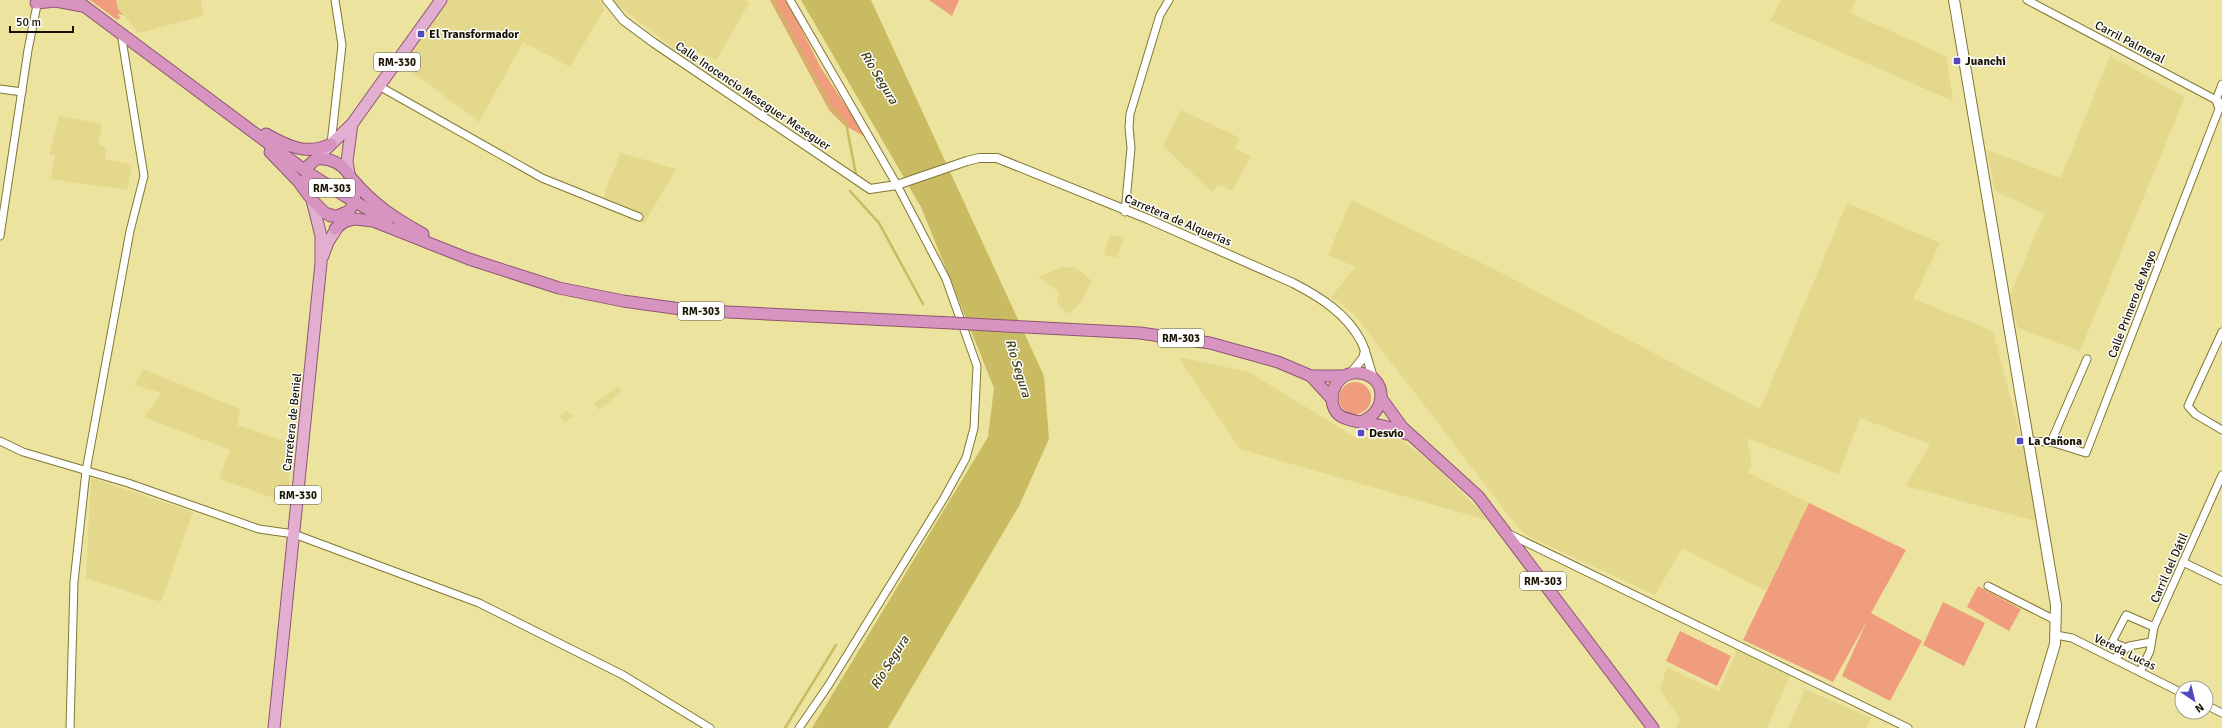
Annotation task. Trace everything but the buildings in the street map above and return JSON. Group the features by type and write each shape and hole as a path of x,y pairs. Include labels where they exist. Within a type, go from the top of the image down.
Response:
{"highway":[{"path":"35,1 81,2"},
{"name":"RM-303","path":"81,2 307,172 350,212 513,275 559,288 623,301 688,310 1172,336 1247,353 1278,362 1311,376 1363,373 1374,380 1378,385 1381,398 1402,427 1478,496 1653,728"},
{"path":"216,104 277,141 324,158 335,160 349,174 368,198 381,208 458,254"},
{"path":"216,104 283,163 321,211 330,216 337,216 350,212 458,254"},
{"path":"312,200 307,172 310,163 318,150 331,144"},
{"path":"335,229 344,222 350,212 355,191 349,174"},
{"path":"1332,399 1334,386 1347,375"},
{"name":"RM-303","path":"1311,376 1332,399 1336,412 1341,417 1355,422 1363,421 1400,431 1422,444"},
{"path":"1363,421 1376,413 1381,398"}],"main road":[{"name":"RM-330","path":"352,124 441,0"},
{"path":"1954,0 2029,441 2057,621 2056,635 2048,671 2030,728"},
{"path":"331,144 352,124"},
{"path":"349,174 347,153 352,124"},
{"path":"312,200 321,236 321,262"},
{"path":"321,262 335,229"},
{"name":"Carretera de Beniel","path":"274,728 321,262"}],"street":[{"path":"331,144 342,45 335,0"},
{"name":"Calle Inocencio Meseguer Meseguer","path":"607,0 623,20 654,43 870,189 897,185 957,164"},
{"path":"790,0 897,185 946,279 977,366 974,428 966,458 944,498 828,686 800,728"},
{"path":"1125,212 1131,148 1130,114 1160,16 1169,0"},
{"name":"Carril Palmeral","path":"2027,0 2219,104"},
{"path":"0,236 35,1"},
{"path":"70,728 74,582 86,471 130,230 144,176 121,33"},
{"path":"2219,104 2222,84"},
{"path":"379,86 542,178 639,217"},
{"path":"0,89 22,92"},
{"name":"Calle Primero de Mayo","path":"2029,441 2051,442 2086,453 2219,104"},
{"name":"Carretera de Alquerías","path":"957,164 979,158 997,158 1057,181 1125,212 1162,226 1314,294 1343,318 1361,341 1374,380"},
{"path":"2222,332 2188,406 2195,414 2222,430"},
{"path":"1347,375 1363,358 1365,351"},
{"path":"2051,442 2087,359"},
{"path":"0,441 24,452 128,483 259,530 294,534 479,603 623,675 710,728"},
{"name":"Carril del Dátil","path":"2140,672 2150,651 2154,627 2183,562 2219,491 2222,475"},
{"path":"1507,533 1908,728"},
{"path":"2183,562 2222,581"},
{"path":"1988,586 2057,621"},
{"path":"2126,648 2112,642 2126,615 2154,627"},
{"name":"Vereda Lucas","path":"2056,635 2072,638 2174,689"},
{"path":"2114,659 2126,648 2139,643 2151,642"}],"shaded area":[{"path":"90,0 116,0 118,9 123,15 119,14 118,16 121,17 117,20"},
{"path":"116,0 201,0 203,16 139,33 118,9"},
{"path":"449,0 601,0 604,10 570,67 523,42 479,122 402,64"},
{"path":"614,0 744,0 749,3 716,60 680,43 676,50 616,4"},
{"path":"770,0 787,0 821,68 867,138 844,125 829,110"},
{"path":"929,0 959,0 952,16"},
{"path":"1781,0 1856,0 1850,13 1946,56 1953,101 1770,21"},
{"path":"2110,56 2185,97 2080,351 2018,328 2009,298 2044,214 1995,191 1987,150 2061,178"},
{"path":"1181,110 1240,138 1235,149 1251,156 1232,191 1218,184 1212,192 1163,146"},
{"path":"59,116 102,124 98,144 106,147 105,159 132,165 127,190 51,179 55,155 49,155"},
{"path":"621,153 676,169 644,224 602,208 606,188"},
{"path":"1351,200 1494,269 1760,409 1847,203 1940,243 1913,299 1993,331 2043,523 1906,486 1930,444 1860,418 1839,474 1747,438 1752,466 1747,472 1809,503 1766,591 1682,548 1655,595 1530,537 1520,530 1354,314 1331,297 1355,267 1328,255"},
{"path":"1110,235 1124,238 1117,258 1104,255"},
{"path":"1062,267 1076,268 1092,281 1082,301 1069,314 1057,303 1059,292 1038,277"},
{"path":"1178,357 1249,372 1358,439 1381,432 1401,440 1432,463 1490,521 1240,449"},
{"path":"143,369 240,409 237,425 291,443 288,503 219,479 230,450 144,417 162,393 134,385"},
{"path":"1355,382 1366,387 1371,398 1366,409 1355,414 1344,409 1339,398 1344,387"},
{"path":"617,387 622,392 599,410 594,404"},
{"path":"567,411 574,416 564,423 560,416"},
{"path":"91,478 193,512 161,602 86,578"},
{"path":"1809,503 1906,550 1871,613 1922,641 1890,701 1842,676 1867,621 1833,682 1743,640"},
{"path":"1978,586 2021,609 2009,631 1967,607"},
{"path":"1943,602 1985,623 1964,666 1923,645"},
{"path":"1680,631 1731,656 1717,686 1666,661"},
{"path":"1737,650 1790,676 1767,728 1676,728 1680,719 1660,690 1667,667 1719,692"},
{"path":"1805,689 1871,718 1866,728 1788,728"}],"water":[{"name":"Río Segura","path":"801,0 871,0 1044,376 1049,439 1019,506 888,728 812,728 988,437 994,388 921,207"}],"waterway":[{"path":"773,0 831,108 846,123 856,175"},
{"path":"850,191 879,223 923,304"},
{"path":"785,728 836,645"}],"place":[{"name":"El Transformador","path":"421,34"},
{"name":"Juanchi","path":"1957,61"},
{"name":"Desvio","path":"1361,433"},
{"name":"La Cañona","path":"2020,441"}]}
